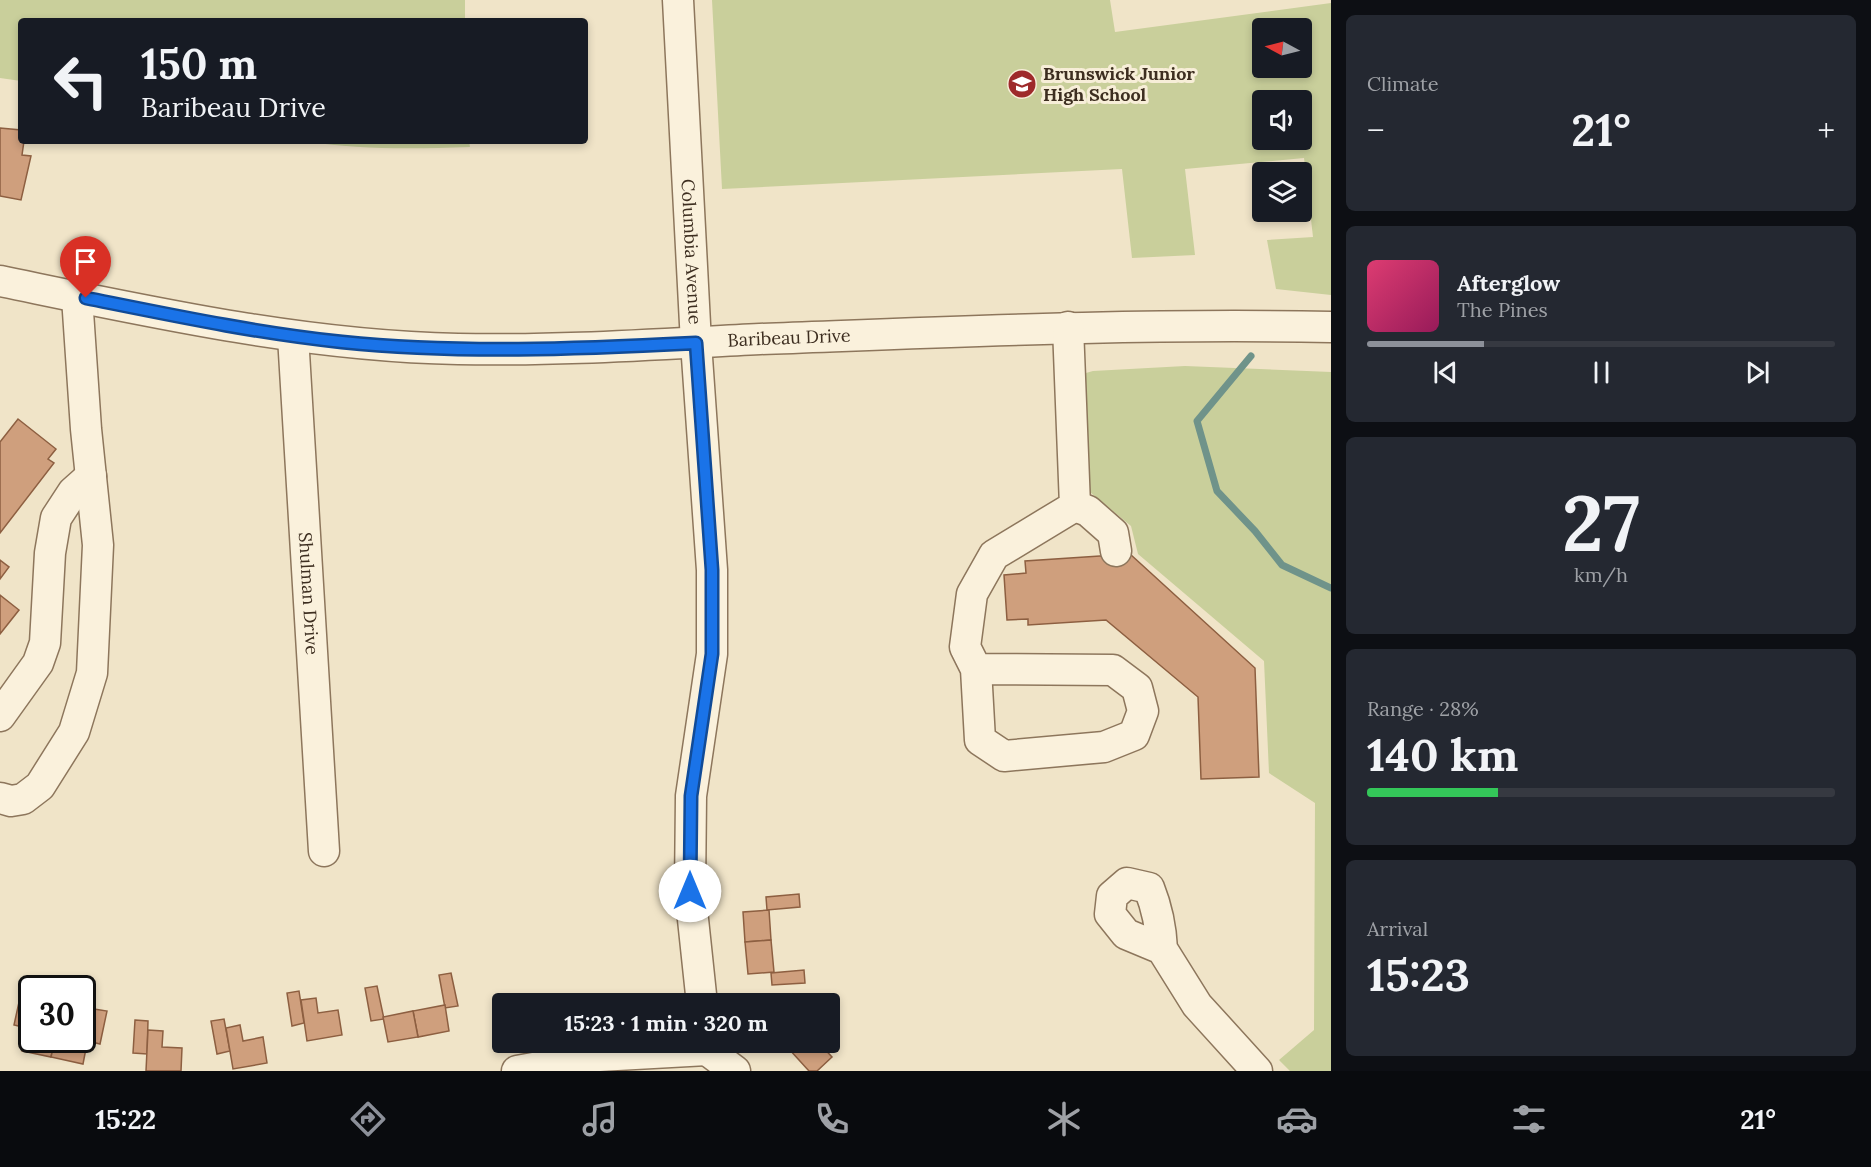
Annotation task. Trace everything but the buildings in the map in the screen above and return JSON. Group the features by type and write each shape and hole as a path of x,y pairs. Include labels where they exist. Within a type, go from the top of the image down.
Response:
{"street":[{"name":"Columbia Avenue","path":"678,0 696,343 712,570 712,654 691,796 690,891 701,993"},
{"name":"Baribeau Drive","path":"0,281 293,336 343,342 456,349 586,348 1068,327 1241,325 1331,327"},
{"path":"0,798 11,801 23,799 40,786 75,732 92,673 98,545 77,297"},
{"path":"1068,327 1074,506"},
{"name":"Shulman Drive","path":"293,336 324,851"},
{"path":"0,716 38,663 45,643 50,553 56,518 73,492 91,476"},
{"path":"1074,506 1088,511 1113,533 1116,551"},
{"path":"976,669 1113,670 1137,688 1143,711 1134,735 1104,747 1004,756 980,740 976,669 965,647 972,594 994,555 1074,506"},
{"path":"46,619 95,616"},
{"path":"1162,949 1197,1005 1257,1071"},
{"path":"517,1071 599,1056 631,1053"},
{"path":"715,1053 735,1071"}],"green space":[{"path":"0,0 465,0 465,18 18,18 18,81 0,78"},
{"name":"Brunswick Junior High School","path":"712,0 1110,0 1115,32 1331,3 1331,295 1276,289 1267,240 1313,237 1312,162 1304,162 1304,158 1185,169 1195,255 1132,258 1122,169 722,189"},
{"path":"325,144 470,144 470,147 407,148"},
{"path":"1185,366 1331,372 1331,1071 1290,1071 1279,1060 1314,1030 1315,803 1269,773 1264,661 1138,554 1131,526 1085,488 1079,375 1093,371"}],"waterway":[{"path":"1251,356 1197,421 1217,491 1255,531 1282,565 1331,588"}],"place":[{"name":"Brunswick Junior High School","path":"1022,84"}],"route":[{"path":"86,298 251,330 343,342 456,349 586,348 696,343 712,570 712,654 691,796 690,891"}]}
